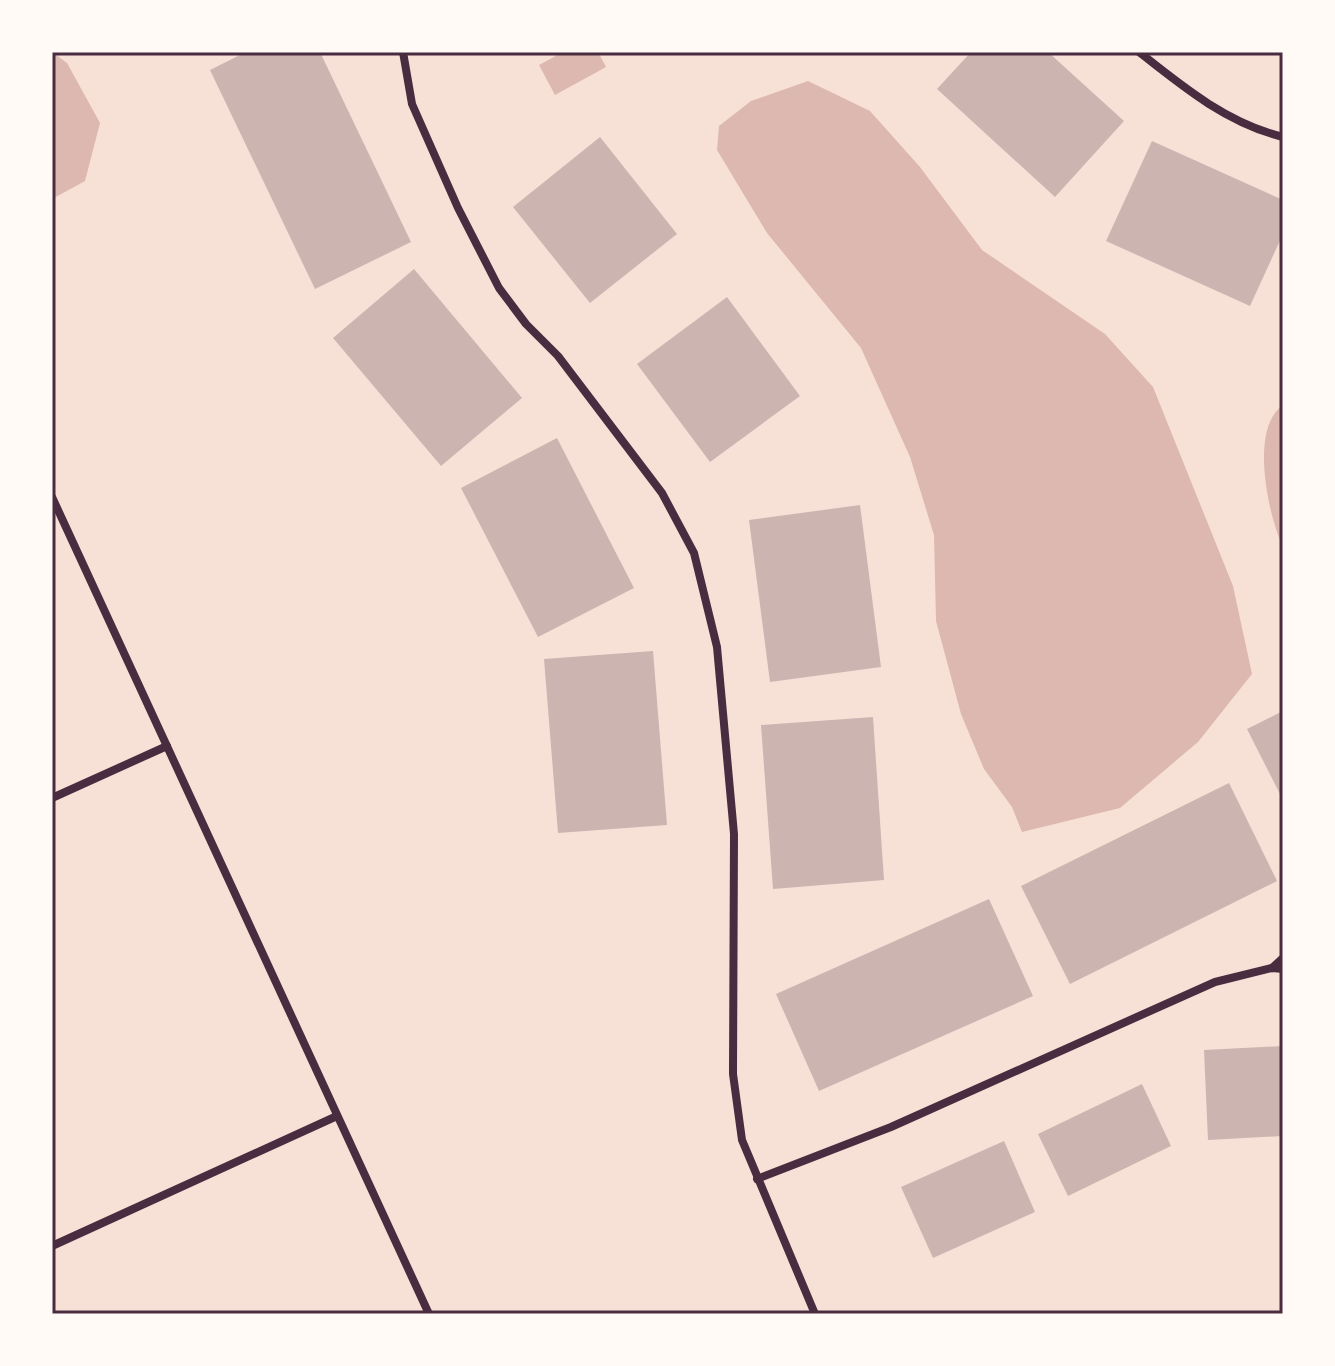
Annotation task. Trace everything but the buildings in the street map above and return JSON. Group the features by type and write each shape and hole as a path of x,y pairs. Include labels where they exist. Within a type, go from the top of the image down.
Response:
{"street":[{"path":"403,52 412,104 458,208 499,288 526,324 558,356 662,493 694,553 717,647 734,834 733,1074 742,1140 815,1314"},
{"path":"1139,52 1189,92 1227,115 1283,137"},
{"path":"52,497 429,1314"},
{"path":"52,798 167,746"},
{"path":"1272,968 1283,958"},
{"path":"757,1179 891,1127 1215,982 1272,968 1283,969"},
{"path":"52,1246 337,1116"}],"shaded area":[{"path":"52,52 67,63 100,123 85,181 52,199"},
{"path":"563,52 598,52 606,67 555,95 539,65"},
{"path":"808,81 870,111 920,167 982,250 1105,334 1153,387 1233,586 1252,674 1198,742 1120,808 1022,832 1012,807 984,769 961,714 936,621 934,535 910,457 861,348 767,233 717,150 719,126 751,101"},
{"path":"1283,405 1283,547 1267,494 1264,452 1273,416"}]}
